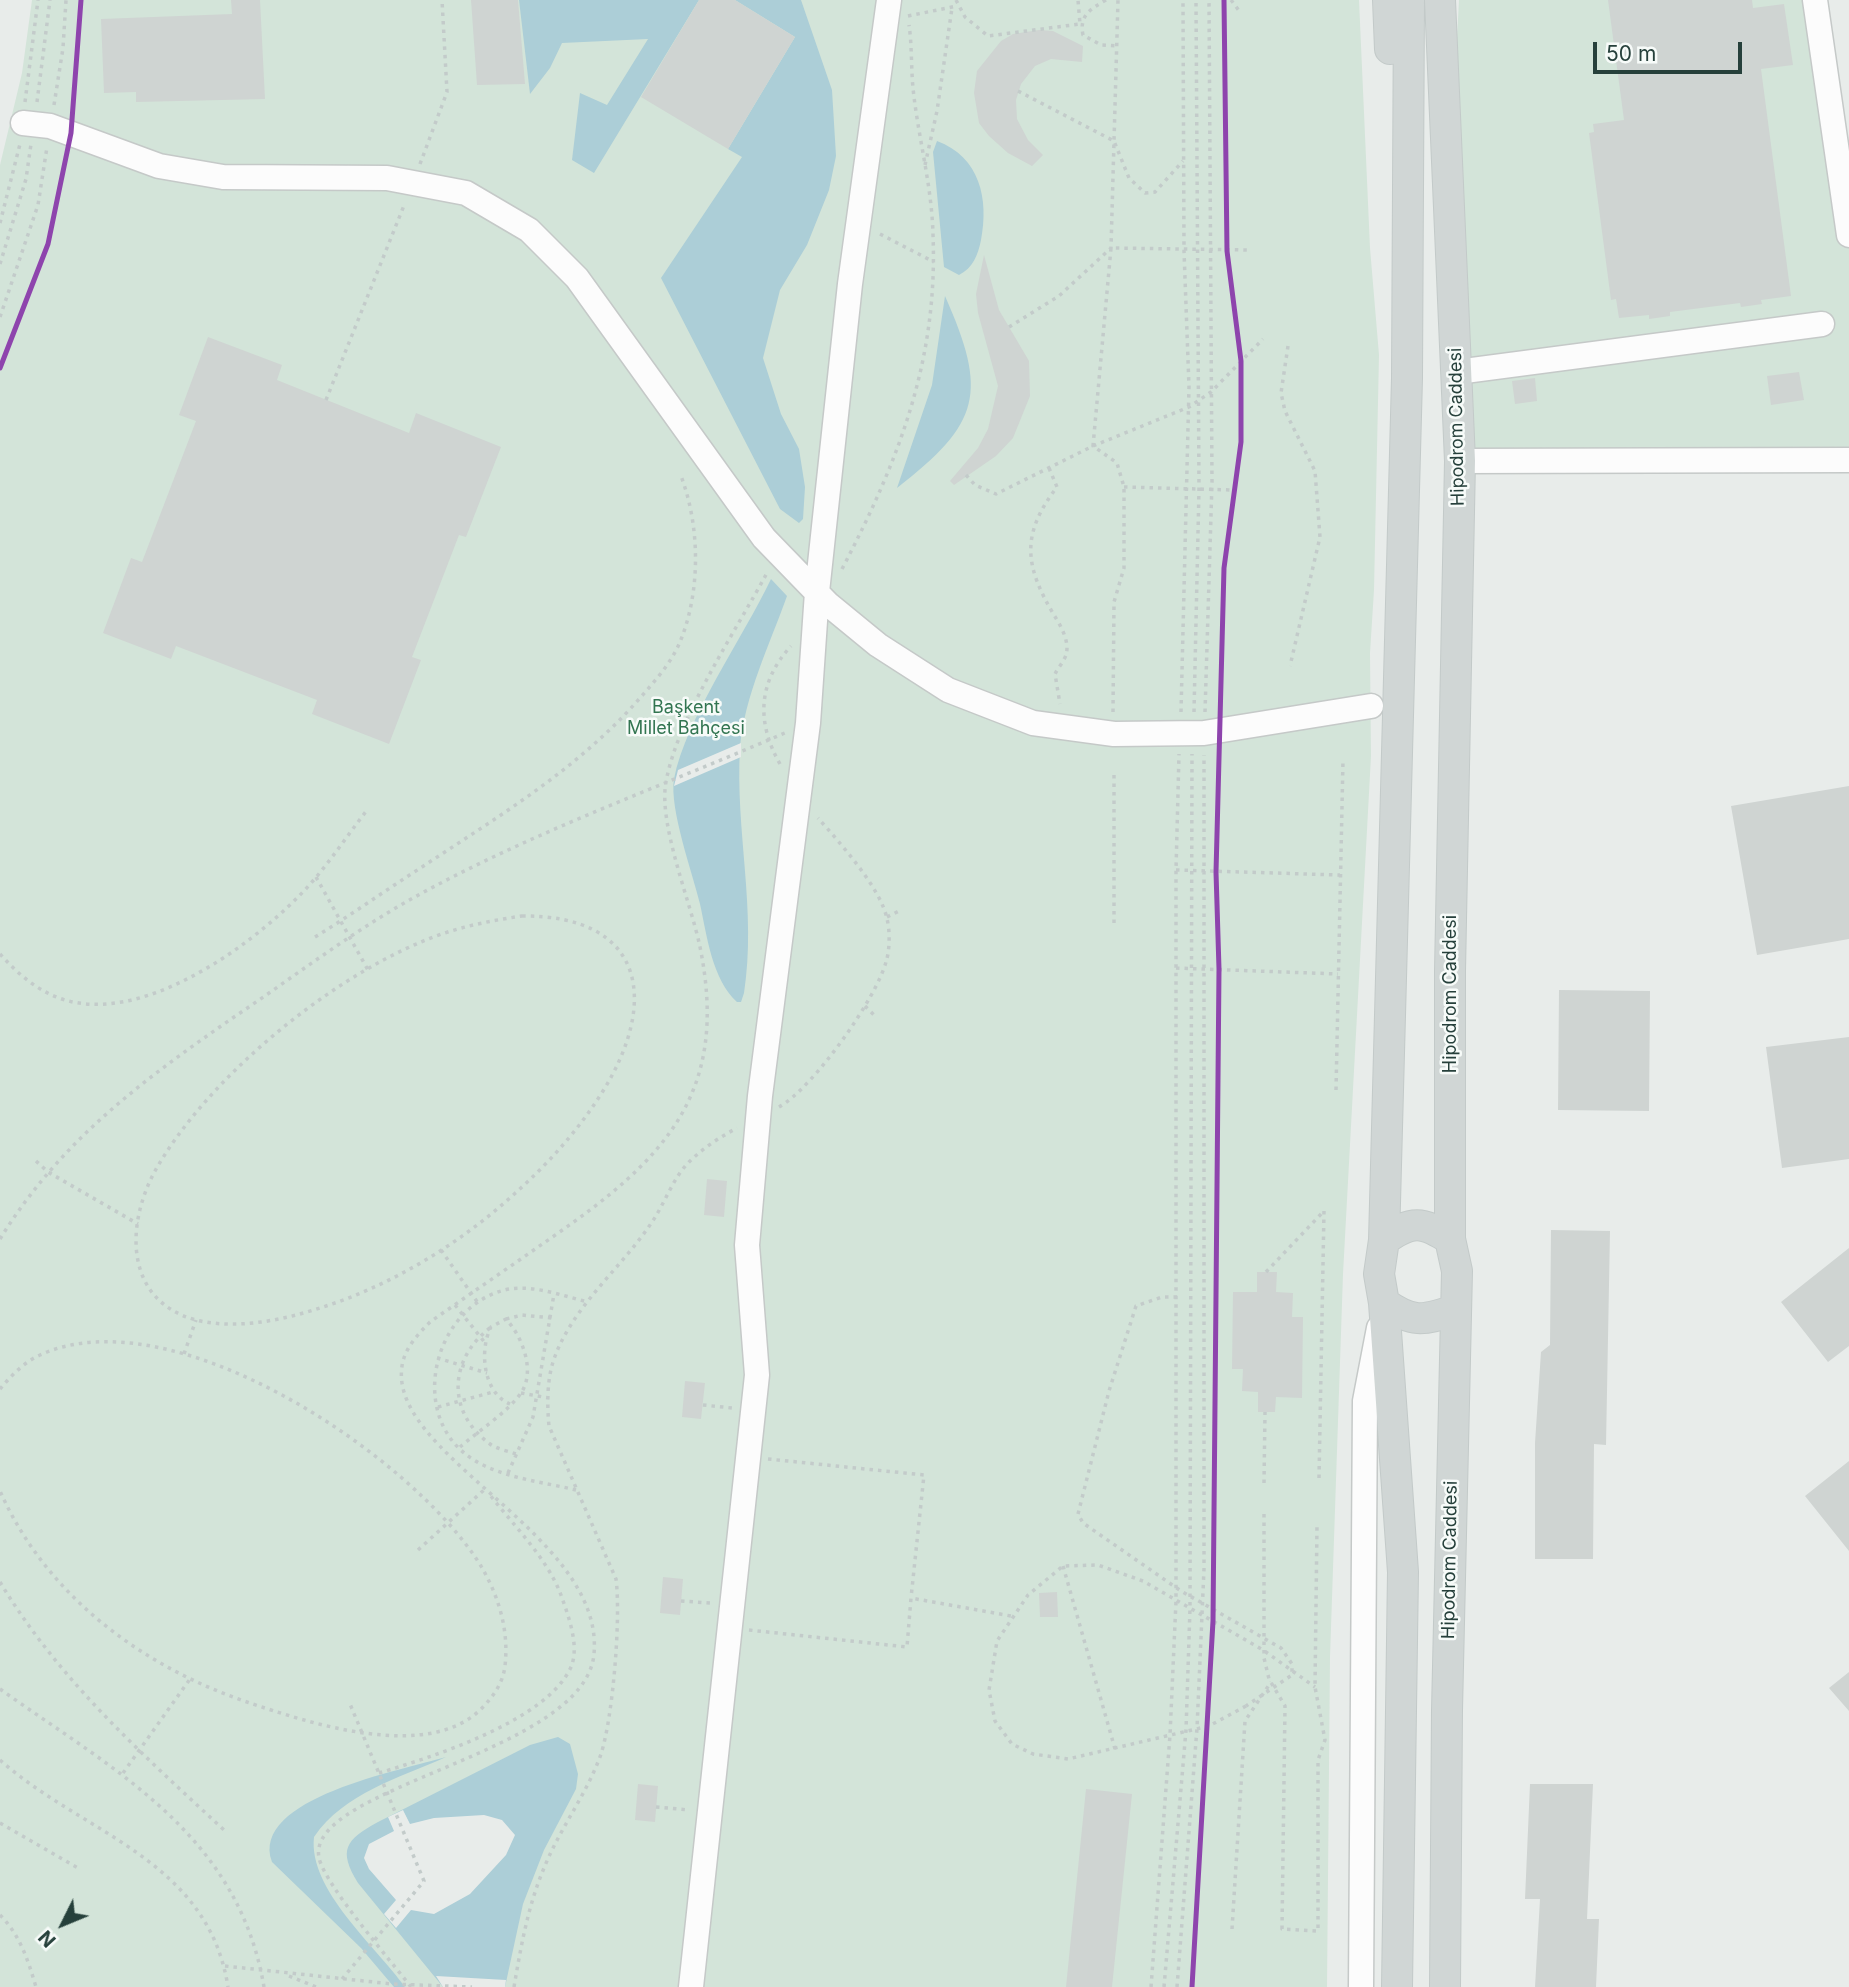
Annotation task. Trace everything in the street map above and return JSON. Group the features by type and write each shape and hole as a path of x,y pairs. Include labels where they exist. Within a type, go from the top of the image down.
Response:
{"main road":[{"path":"1388,0 1390,50 1406,163"},
{"path":"1397,1987 1403,1572 1384,1303 1379,1274 1384,1240 1406,378 1409,0"},
{"name":"Hipodrom Caddesi","path":"1440,0 1450,171 1460,461 1450,971 1450,1240 1457,1271 1454,1310 1445,1987"},
{"path":"1450,171 1459,0"},
{"path":"1384,1240 1403,1227 1428,1224 1450,1240"},
{"path":"1384,1303 1405,1318 1429,1319 1454,1310"}],"street":[{"path":"1815,0 1849,235"},
{"path":"691,1987 757,1375 747,1245 760,1096 808,723 858,222 901,8"},
{"path":"23,123 50,127 159,166 223,177 387,178 466,193 529,230 577,278 764,538 820,607 948,690 1032,723 1114,734 1193,734 1371,706"},
{"path":"1457,372 1822,324"},
{"path":"1460,461 1849,460"},
{"path":"1361,1987 1365,1401 1384,1303"}],"path":[{"path":"0,317 38,205 63,48 66,0"},
{"path":"956,0 957,6 988,36 1080,24"},
{"path":"1078,0 1083,34 1090,42 1118,46"},
{"path":"1080,24 1086,13 1106,0"},
{"path":"1093,446 1111,248 1118,0"},
{"path":"1177,1987 1197,1728 1202,1615 1205,968 1205,871 1193,734 1186,488 1189,407 1182,161 1182,0"},
{"path":"1164,1987 1186,1730 1190,1608 1193,1149 1190,871 1199,488 1196,0"},
{"path":"1151,1987 1170,1735 1176,1601 1175,870 1193,734 1211,489 1209,0"},
{"path":"1231,0 1240,12"},
{"path":"785,771 768,740 764,716 768,679 833,586 903,440 924,354 934,285 933,232 901,8 957,6"},
{"path":"924,167 937,111 952,8"},
{"path":"1018,92 1114,141 1129,178 1145,193 1155,192 1182,161"},
{"path":"858,222 934,262"},
{"path":"1009,327 1059,296 1111,248 1210,252 1248,250"},
{"path":"965,475 975,485 996,494 1093,446 1189,407 1211,392 1263,339"},
{"path":"1288,346 1281,393 1284,411 1315,471 1320,537 1290,666"},
{"path":"1093,446 1117,463 1124,487 1124,568 1114,602 1113,715"},
{"path":"1049,468 1057,487 1030,532 1031,560 1037,581 1064,632 1067,654 1055,674 1060,704"},
{"path":"315,937 533,794 574,763 617,722 662,672 679,644 687,621 695,571 693,517 681,475"},
{"path":"1124,487 1233,490"},
{"path":"410,1986 374,1943 333,1886 319,1858 321,1838 336,1822 365,1802 456,1765 523,1731 578,1690 593,1663 596,1639 591,1616 578,1589 532,1530 449,1457 421,1423 403,1389 403,1362 414,1339 430,1322 610,1197 632,1178 659,1149 683,1115 700,1076 706,1038 707,998 700,948 667,813 666,783 685,724 767,573"},
{"path":"0,1239 48,1172 101,1117 156,1071 351,937 413,898 520,847 674,778 808,723"},
{"path":"1336,1090 1343,760"},
{"path":"1114,770 1114,923"},
{"path":"0,954 36,988 62,999 115,1001 142,996 200,973 228,957 289,906 316,877 368,809"},
{"path":"776,1109 805,1084 865,1006 887,961 887,917 849,853 812,811"},
{"path":"1175,870 1340,875"},
{"path":"316,877 368,970"},
{"path":"887,917 901,910"},
{"path":"552,916 583,924 610,939 631,969 634,1007 619,1063 580,1126 511,1197 440,1250 397,1276 319,1309 271,1321 239,1323 196,1320 174,1311 154,1296 137,1262 138,1224 154,1174 192,1117 213,1092 273,1035 368,970 421,942 485,922 552,916"},
{"path":"1175,968 1338,974"},
{"path":"865,1006 877,1018"},
{"path":"514,1987 530,1905 564,1825 593,1776 603,1750 618,1595 616,1578 549,1426 552,1364 588,1302 651,1223 689,1162 719,1137 739,1127"},
{"path":"36,1161 48,1172 138,1224"},
{"path":"1266,1272 1324,1211 1319,1478"},
{"path":"440,1250 478,1303"},
{"path":"576,1490 508,1473 472,1459 441,1420 434,1395 437,1359 446,1337 463,1315 478,1303 510,1289 537,1289 588,1302"},
{"path":"508,1473 533,1417 554,1294"},
{"path":"1177,1297 1162,1297 1136,1306 1109,1391 1078,1514 1083,1523 1181,1591 1281,1648 1292,1664 1292,1675 1247,1706 1209,1726 1068,1759 1033,1754 1012,1744 995,1721 989,1690 997,1641 1011,1616 1028,1595 1063,1566 1098,1565 1143,1581 1263,1650 1315,1686"},
{"path":"455,1305 486,1344"},
{"path":"516,1454 491,1444 478,1431 460,1402 460,1365 467,1350 480,1336 506,1319 522,1315 552,1318"},
{"path":"460,1447 510,1404 526,1383 524,1350 520,1335 506,1319"},
{"path":"184,1354 196,1320"},
{"path":"491,1327 486,1344 487,1373 494,1392 510,1404"},
{"path":"0,1388 15,1372 39,1355 70,1346 104,1342 150,1346 202,1358 269,1386 328,1423 385,1464 446,1523 481,1566 501,1609 507,1646 500,1684 496,1693 480,1711 447,1728 420,1734 362,1733 274,1711 190,1679 139,1652 102,1624 69,1592 42,1563 22,1535 0,1491"},
{"path":"437,1359 487,1373"},
{"path":"438,1407 494,1392"},
{"path":"521,1393 549,1398"},
{"path":"703,1405 753,1409"},
{"path":"1264,1483 1265,1412"},
{"path":"681,1601 731,1616 907,1647 924,1475 748,1458"},
{"path":"418,1550 484,1488"},
{"path":"380,1775 444,1753 490,1733 542,1701 559,1686 572,1665 573,1637 560,1593 541,1561 484,1488"},
{"path":"1264,1514 1263,1650 1271,1682 1285,1706 1282,1929 1318,1931 1318,1760 1325,1740 1315,1686 1317,1525"},
{"path":"1063,1566 1115,1749"},
{"path":"0,1582 41,1645 69,1680 138,1751 224,1830"},
{"path":"911,1598 1011,1616"},
{"path":"123,1773 190,1679"},
{"path":"1232,1929 1245,1721 1271,1682"},
{"path":"0,1689 123,1773 151,1795 201,1846 230,1888 251,1932 264,1987"},
{"path":"342,1979 424,1881 350,1704"},
{"path":"0,1760 138,1850 175,1881 207,1927 225,1966 228,1987"},
{"path":"656,1807 709,1812"},
{"path":"0,1823 78,1868"},
{"path":"0,1915 13,1928 22,1945 36,1987"},
{"path":"225,1966 410,1986 472,1987"},
{"path":"283,1974 316,1987"}],"green space":[{"name":"Başkent Millet Bahçesi","path":"32,0 1359,0 1370,248 1379,355 1370,653 1371,756 1343,1274 1330,1657 1327,1987 0,1987 0,165 22,73"},
{"path":"1459,0 1815,0 1849,235 1849,460 1460,461 1450,171"}],"water":[{"path":"519,0 699,0 594,173 572,160 580,93 607,105 648,39 562,43 550,68 530,94"},
{"path":"735,0 801,0 832,90 836,156 829,190 807,245 780,290 763,358 781,414 799,449 805,487 803,519 799,523 780,509 661,278 742,157 728,149 795,37"},
{"path":"937,141 963,157 978,181 982,195 983,225 978,251 971,265 959,275 944,267 933,152"},
{"path":"945,296 959,329 967,358 971,382 969,404 960,424 946,444 897,488 932,385"},
{"path":"771,579 787,596 752,690 740,748 740,809 748,932 744,993 741,1002 737,1002 716,969 708,943 678,824 673,792 674,779 690,730"},
{"path":"558,1737 570,1744 578,1774 576,1789 544,1850 523,1904 505,1987 443,1987 358,1883 348,1862 348,1847 358,1834 378,1822 530,1745"},
{"path":"446,1757 391,1780 357,1798 326,1822 314,1837 315,1857 322,1877 346,1916 405,1987 394,1987 361,1948 272,1862 271,1840 283,1820 306,1804 334,1790"}],"pier":[{"path":"741,743 741,757 674,786 678,770"},
{"path":"403,1810 410,1824 434,1818 484,1815 502,1820 515,1835 506,1855 470,1894 434,1914 411,1910 396,1928 384,1914 396,1900 369,1869 364,1858 369,1844 394,1831 388,1817"},
{"path":"436,1976 506,1980 505,1987 443,1987"}],"building":[{"path":"231,0 260,0 265,99 136,102 136,92 104,93 101,19 232,14"},
{"path":"471,0 518,0 525,84 477,85"},
{"path":"699,0 735,0 795,37 728,149 641,97"},
{"path":"1608,0 1752,0 1753,8 1784,4 1793,65 1761,69 1791,296 1761,300 1762,304 1741,307 1740,303 1670,312 1670,316 1649,319 1649,315 1619,318 1616,299 1611,300 1589,133 1594,132 1593,124 1624,120"},
{"path":"1053,31 1083,46 1082,62 1051,59 1035,66 1021,84 1016,100 1017,119 1028,140 1043,155 1032,166 1008,153 989,136 979,123 974,93 977,71 1001,41 1013,34"},
{"path":"984,255 999,310 1029,361 1030,396 1013,438 996,456 954,485 950,481 978,448 988,429 998,386 978,313 976,294"},
{"path":"208,337 282,365 277,380 409,433 416,413 501,447 466,537 459,535 412,657 421,660 389,744 312,714 317,700 176,646 171,659 103,633 131,558 142,562 196,421 179,415"},
{"path":"1799,372 1804,400 1771,405 1767,376"},
{"path":"1535,378 1537,401 1515,404 1512,381"},
{"path":"1849,786 1849,939 1757,955 1731,806"},
{"path":"1559,990 1650,991 1649,1111 1558,1110"},
{"path":"1849,1037 1849,1159 1782,1168 1766,1047"},
{"path":"707,1179 727,1181 724,1217 704,1215"},
{"path":"1551,1230 1610,1231 1606,1445 1594,1444 1593,1559 1535,1559 1535,1443 1541,1352 1550,1345"},
{"path":"1849,1248 1849,1346 1828,1362 1781,1302"},
{"path":"1257,1272 1277,1272 1276,1292 1293,1293 1292,1317 1303,1317 1302,1398 1276,1397 1275,1412 1258,1412 1258,1392 1242,1391 1243,1369 1232,1369 1233,1292 1257,1292"},
{"path":"685,1381 705,1383 701,1419 682,1417"},
{"path":"1849,1461 1849,1551 1805,1496"},
{"path":"663,1577 683,1579 680,1615 660,1613"},
{"path":"1057,1592 1058,1617 1040,1617 1039,1593"},
{"path":"1849,1672 1849,1711 1829,1688"},
{"path":"638,1784 658,1786 655,1822 635,1820"},
{"path":"1530,1784 1593,1784 1587,1919 1599,1919 1596,1987 1535,1987 1540,1899 1525,1899"},
{"path":"1086,1789 1132,1794 1112,1987 1066,1987"}],"transit line":[{"path":"0,368 48,244 71,133 81,0"},
{"path":"1192,1987 1213,1621 1219,969 1216,872 1224,568 1241,442 1241,361 1227,251 1224,0"}]}
